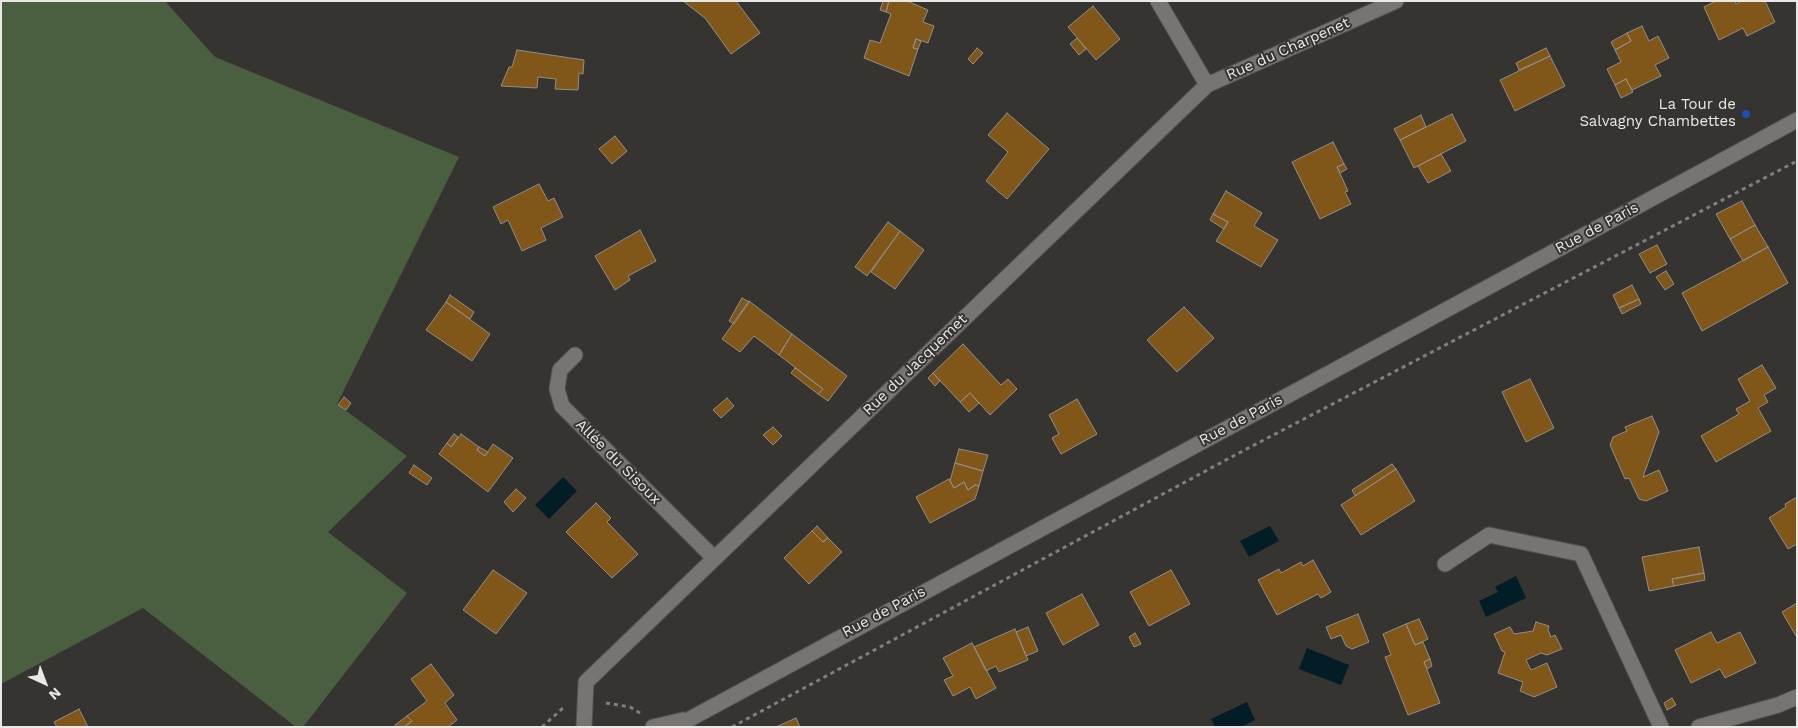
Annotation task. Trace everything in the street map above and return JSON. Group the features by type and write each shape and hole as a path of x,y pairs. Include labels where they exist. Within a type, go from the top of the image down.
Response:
{"street":[{"path":"1158,1 1207,85"},
{"name":"Rue du Charpenet","path":"1207,85 1396,1"},
{"name":"Rue du Jacquemet","path":"584,727 586,682 1207,85"},
{"name":"Rue de Paris","path":"653,727 680,723 1797,120"},
{"name":"Allée du Sisoux","path":"575,355 560,370 557,389 562,406 714,558"},
{"path":"1444,564 1489,535 1581,554 1662,727"},
{"path":"1699,727 1778,705 1797,697"}],"path":[{"name":"Rue de Paris","path":"732,727 1229,459 1797,162"}],"green space":[{"path":"1,1 165,1 215,57 459,157 337,404 407,456 328,532 407,593 303,727 296,727 143,608 1,684"}],"water":[{"path":"563,477 577,491 549,519 535,505"},
{"path":"1270,526 1279,541 1249,557 1240,541"},
{"path":"1516,576 1526,598 1486,617 1479,601 1498,592 1495,587"},
{"path":"1307,648 1349,665 1341,685 1299,669"},
{"path":"1247,702 1255,720 1241,727 1215,727 1211,719"}],"building":[{"path":"683,1 736,1 760,33 731,54 705,18"},
{"path":"883,1 889,1 886,12 880,10"},
{"path":"889,1 907,1 928,10 923,22 934,26 928,43 916,39 913,48 918,49 909,76 864,58 870,40 880,43 891,14 886,12"},
{"path":"1716,1 1735,1 1736,4 1742,1 1765,1 1775,22 1747,36 1743,28 1719,40 1704,7"},
{"path":"1093,6 1120,39 1096,60 1068,27"},
{"path":"1642,26 1649,41 1658,36 1669,58 1655,65 1661,76 1632,90 1626,79 1615,85 1607,69 1621,62 1615,50 1631,41 1627,33"},
{"path":"1627,33 1631,41 1615,50 1611,42"},
{"path":"1077,38 1086,49 1079,55 1070,44"},
{"path":"916,39 921,41 918,49 913,48"},
{"path":"977,48 983,53 973,64 968,59"},
{"path":"1546,48 1550,56 1519,70 1516,63"},
{"path":"517,50 584,60 583,74 579,73 578,90 555,89 556,79 538,77 537,88 501,86 509,67 512,67"},
{"path":"1550,56 1565,86 1515,111 1500,80"},
{"path":"1626,79 1633,92 1621,98 1615,85"},
{"path":"1007,113 1049,149 1007,199 986,181 1008,152 988,135"},
{"path":"1452,114 1466,141 1414,168 1400,140"},
{"path":"1421,115 1426,127 1400,140 1394,129"},
{"path":"615,136 627,151 612,164 599,149"},
{"path":"1333,142 1344,164 1337,167 1348,191 1345,192 1351,204 1320,219 1292,162"},
{"path":"1441,154 1451,171 1428,183 1418,166"},
{"path":"1344,164 1347,169 1340,173 1337,167"},
{"path":"539,184 548,201 554,198 563,217 541,228 546,240 522,251 508,220 501,224 493,207"},
{"path":"1226,191 1262,213 1254,226 1278,240 1261,267 1216,241 1228,222 1213,214"},
{"path":"1742,201 1755,225 1730,239 1716,214"},
{"path":"1213,214 1228,222 1224,229 1210,220"},
{"path":"888,222 900,231 867,276 855,267"},
{"path":"1755,225 1768,247 1743,261 1730,239"},
{"path":"640,230 656,261 628,276 630,280 615,290 595,256"},
{"path":"900,231 924,250 895,289 871,272"},
{"path":"1657,245 1667,264 1650,273 1639,254"},
{"path":"1768,247 1788,283 1702,331 1682,293"},
{"path":"1666,271 1674,284 1665,290 1656,277"},
{"path":"1632,285 1639,299 1619,308 1613,295"},
{"path":"450,295 474,312 470,319 446,302"},
{"path":"742,298 749,302 734,324 729,321"},
{"path":"1639,299 1641,304 1622,314 1619,308"},
{"path":"749,301 792,334 779,355 754,336 740,352 722,339"},
{"path":"446,302 490,334 472,361 426,330"},
{"path":"1184,307 1214,338 1177,372 1147,340"},
{"path":"792,334 847,376 828,401 818,394 823,389 779,355"},
{"path":"963,344 1001,385 1008,379 1017,389 990,415 970,393 960,402 933,373"},
{"path":"1762,365 1776,388 1764,395 1768,402 1758,408 1771,431 1716,462 1701,436 1739,414 1736,409 1750,401 1738,379"},
{"path":"795,368 823,389 818,394 791,373"},
{"path":"933,373 940,381 935,386 928,378"},
{"path":"1530,379 1554,428 1526,442 1502,392"},
{"path":"970,393 979,403 969,412 960,402"},
{"path":"344,397 351,403 346,410 338,405"},
{"path":"727,398 734,406 721,418 713,410"},
{"path":"1077,399 1097,434 1061,454 1052,438 1059,434 1049,415"},
{"path":"1652,416 1659,432 1643,477 1659,470 1668,491 1646,501 1639,499 1629,478 1625,479 1610,445 1613,437 1627,431 1625,427"},
{"path":"773,427 782,436 773,445 763,435"},
{"path":"454,434 458,437 451,447 447,443"},
{"path":"461,434 479,447 477,450 485,456 493,444 513,458 488,492 439,454 447,443 451,447"},
{"path":"479,447 488,452 485,456 477,450"},
{"path":"959,449 988,455 983,471 955,463"},
{"path":"955,463 983,471 979,486 975,485 968,490 964,482 954,488 950,481"},
{"path":"1392,464 1396,469 1355,496 1352,490"},
{"path":"414,465 432,478 427,485 409,473"},
{"path":"1396,469 1415,501 1361,535 1341,505"},
{"path":"949,479 954,488 964,482 968,490 975,485 979,486 975,499 930,523 916,497"},
{"path":"516,489 526,498 513,512 504,502"},
{"path":"1797,497 1797,544 1788,549 1769,518 1786,507 1785,504"},
{"path":"596,503 611,518 607,522 638,554 612,578 566,532"},
{"path":"817,526 828,538 823,542 812,531"},
{"path":"812,531 823,542 828,538 842,552 809,584 784,558"},
{"path":"1699,547 1704,573 1672,579 1674,586 1649,591 1642,557"},
{"path":"1313,560 1331,592 1321,598 1318,594 1277,615 1258,580 1279,569 1281,573 1301,562 1303,566"},
{"path":"493,570 527,593 496,634 463,610"},
{"path":"1171,570 1190,604 1149,626 1130,592"},
{"path":"1704,573 1705,580 1674,586 1672,579"},
{"path":"1082,594 1099,625 1063,645 1046,613"},
{"path":"1797,603 1797,636 1796,636 1782,612"},
{"path":"1358,614 1369,642 1352,649 1346,646 1341,635 1331,639 1326,627"},
{"path":"1419,619 1428,639 1415,645 1406,624"},
{"path":"1536,622 1549,626 1548,630 1551,637 1555,635 1562,649 1547,655 1541,653 1526,660 1531,670 1547,663 1557,687 1534,697 1520,691 1523,682 1498,673 1505,652 1502,651 1494,634 1510,627 1514,634 1533,631"},
{"path":"1406,624 1415,645 1423,642 1430,659 1424,662 1440,703 1408,715 1385,657 1391,655 1383,634"},
{"path":"1028,627 1038,651 1026,656 1016,632"},
{"path":"1015,629 1028,660 999,672 996,666 986,671 974,647"},
{"path":"1711,632 1717,643 1740,632 1756,663 1725,678 1720,669 1691,683 1675,650"},
{"path":"1135,633 1141,644 1134,647 1129,637"},
{"path":"972,643 996,688 976,699 970,687 953,696 944,680 953,676 943,658"},
{"path":"1430,659 1432,666 1427,669 1424,662"},
{"path":"431,664 454,695 445,703 457,720 448,727 404,727 412,721 407,716 427,701 411,679"},
{"path":"1672,698 1676,705 1667,710 1664,703"},
{"path":"79,709 88,727 57,727 54,722"},
{"path":"407,716 412,721 404,727 396,727 395,725"},
{"path":"796,718 800,727 776,727"}],"place":[{"name":"La Tour de Salvagny Chambettes","path":"1746,114"}]}
